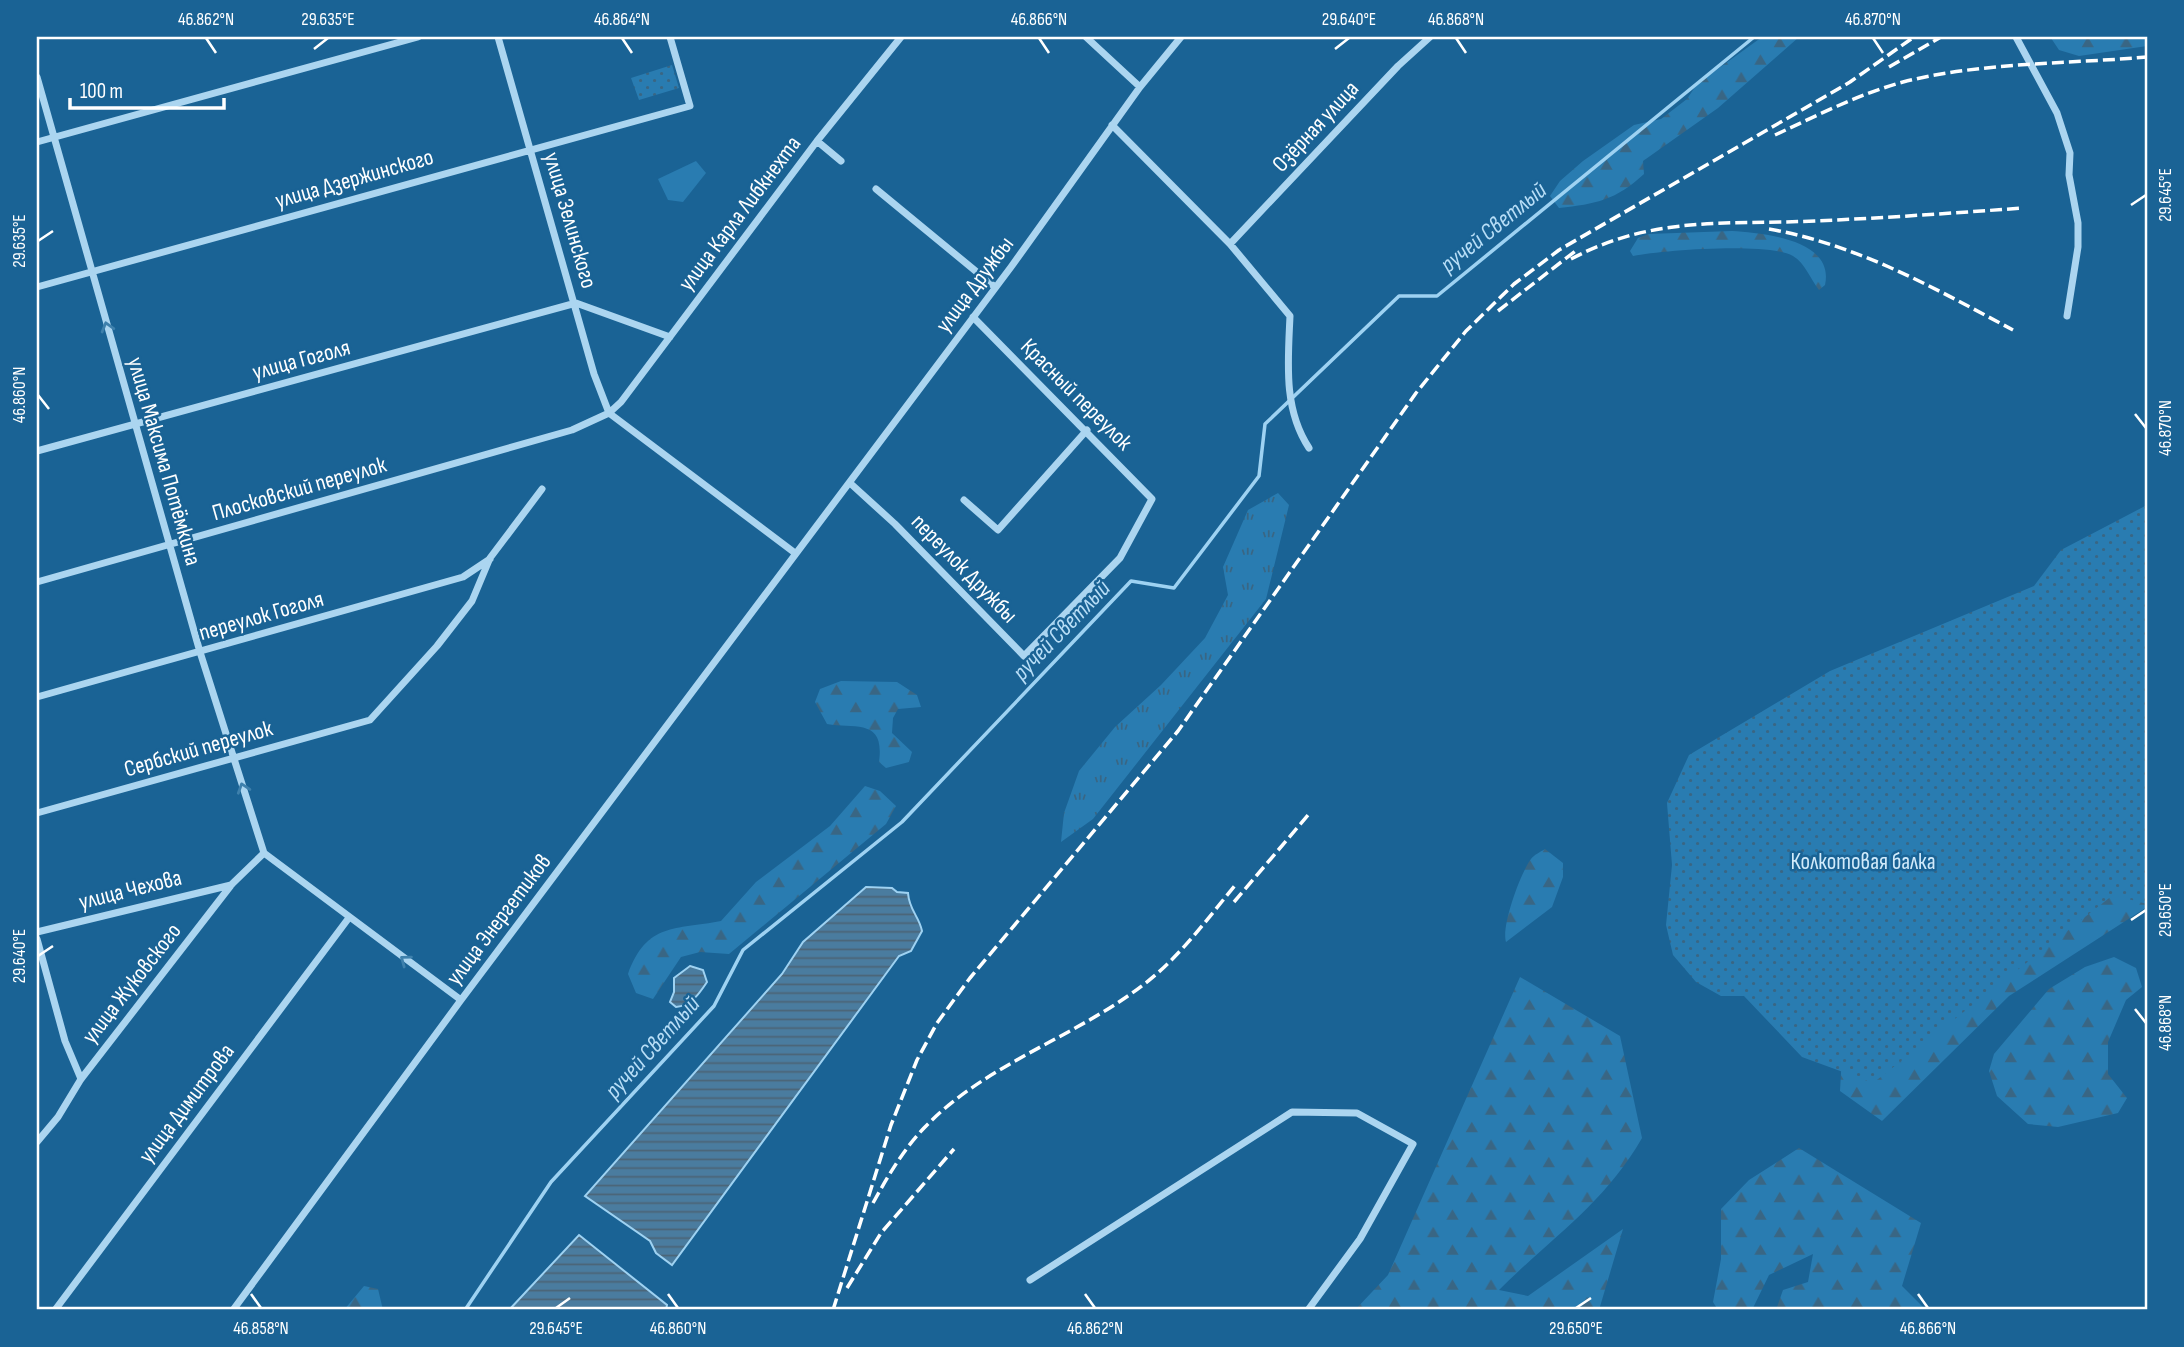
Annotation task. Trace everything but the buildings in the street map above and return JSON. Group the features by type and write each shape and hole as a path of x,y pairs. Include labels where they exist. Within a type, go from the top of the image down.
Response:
{"street":[{"path":"37,142 418,37"},
{"name":"улица Зелинского","path":"498,37 576,303 600,396 609,413"},
{"name":"улица Дзержинского","path":"37,287 690,106 670,37"},
{"name":"улица Карла Либкнехта","path":"609,413 670,337 817,141 901,37"},
{"path":"1086,37 1140,87"},
{"name":"улица Дружбы","path":"795,553 973,317 1140,87 1181,37"},
{"name":"Озёрная улица","path":"1230,244 1398,66 1430,37"},
{"path":"2016,37 2057,113 2070,153 2069,175 2078,223 2078,247 2067,316"},
{"name":"улица Максима Потёмкина","path":"37,77 200,652 264,853"},
{"path":"1112,125 1230,244 1290,316 1291,408 1299,433 1309,449"},
{"path":"817,141 841,161"},
{"path":"876,189 995,287"},
{"path":"576,303 670,337"},
{"name":"улица Гоголя","path":"37,451 576,303"},
{"name":"Красный переулок","path":"973,317 1152,499"},
{"path":"609,413 795,553"},
{"name":"Плосковский переулок","path":"37,582 572,430 609,413"},
{"path":"964,500 998,530 1087,430"},
{"name":"переулок Дружбы","path":"850,483 895,524 1024,656 1121,558 1152,499"},
{"path":"490,558 542,489"},
{"name":"улица Энергетиков","path":"233,1310 795,553"},
{"name":"переулок Гоголя","path":"37,697 463,578 490,558"},
{"name":"Сербский переулок","path":"37,813 370,720 437,646 472,601 490,558"},
{"path":"264,853 348,919 461,1000"},
{"name":"улица Жуковского","path":"37,1142 81,1079 232,884 264,853"},
{"name":"улица Чехова","path":"37,932 232,884"},
{"name":"улица Димитрова","path":"55,1310 348,919"},
{"path":"37,939 65,1041 81,1079"},
{"path":"1030,1280 1292,1112 1357,1113 1413,1144 1360,1238 1308,1310"}],"green space":[{"path":"1762,37 1799,37 1718,108 1643,161 1644,174 1634,183 1605,199 1559,208 1550,196 1560,181 1583,161 1634,125 1661,119 1687,99 1697,84"},
{"path":"2147,37 2147,46 2079,56 2059,50 2051,38"},
{"path":"672,65 679,88 639,100 631,78"},
{"path":"696,161 706,173 683,202 668,200 658,179"},
{"path":"1732,231 1777,237 1808,248 1819,257 1825,270 1825,285 1819,290 1797,259 1780,252 1715,248 1633,256 1630,251 1638,238 1649,234"},
{"path":"1278,493 1289,505 1266,599 1093,819 1061,842 1064,813 1079,771 1115,727 1161,685 1205,638 1228,595 1223,567 1248,510"},
{"name":"Колкотовая балка","path":"2147,505 2147,904 2113,895 1873,1083 1802,1057 1744,996 1721,996 1696,982 1673,955 1666,925 1672,865 1667,803 1689,755 1830,671 2034,586 2061,550"},
{"path":"2147,677 2147,907 2009,996 1882,1121 1840,1091 1844,1019"},
{"path":"841,681 897,682 917,695 921,707 898,709 893,718 892,733 912,752 909,762 886,768 879,762 880,748 873,732 866,728 827,724 815,702 820,689"},
{"path":"865,786 880,791 896,806 886,824 729,954 700,952 681,957 653,999 636,993 628,974 644,945 664,931 721,921 756,882 830,826"},
{"path":"1545,849 1563,863 1563,877 1552,907 1506,942 1506,924 1522,875 1532,858"},
{"path":"2114,957 2136,968 2142,987 2126,1000 2108,1042 2108,1074 2127,1098 2118,1113 2058,1127 2028,1124 1997,1096 1989,1071 1994,1054 2049,989 2085,967"},
{"path":"1520,977 1620,1036 1642,1138 1594,1201 1499,1290 1528,1296 1623,1229 1599,1310 1355,1310 1388,1275"},
{"path":"1799,1148 1921,1223 1902,1286 1926,1310 1776,1310 1783,1290 1808,1282 1813,1254 1769,1275 1752,1310 1718,1310 1713,1302 1721,1259 1721,1209 1749,1180"},
{"path":"364,1286 378,1289 383,1310 344,1310"}],"shaded area":[{"path":"866,887 892,888 897,892 908,893 922,931 911,951 899,956 672,1265 656,1253 650,1241 585,1196 782,974 803,942"},
{"path":"690,966 703,970 707,982 690,1002 676,1007 670,1002 674,992 674,978"},
{"path":"579,1235 667,1305 666,1310 509,1310"}],"waterway":[{"name":"ручей Светлый","path":"465,1310 551,1182 714,1006 743,950 902,822 1131,581 1174,588 1259,476 1265,424 1399,296 1437,296 1754,37"}],"railway":[{"path":"833,1310 891,1125 917,1060 937,1023 970,978 1178,731 1416,393 1466,331 1514,284 1559,250 1850,82 1914,37"},
{"path":"1889,67 1941,37"},
{"path":"1775,135 1870,93 1933,75 1994,67 2147,57"},
{"path":"1571,259 1632,235 1691,225 1841,220 2023,208"},
{"path":"1769,229 1802,236 1865,257 1925,284 2013,330"},
{"path":"1498,311 1578,249"},
{"path":"1234,902 1309,814"},
{"path":"873,1203 909,1145 948,1106 974,1086 1088,1021 1143,985 1181,950 1237,883"},
{"path":"847,1288 881,1233 954,1149"}]}
